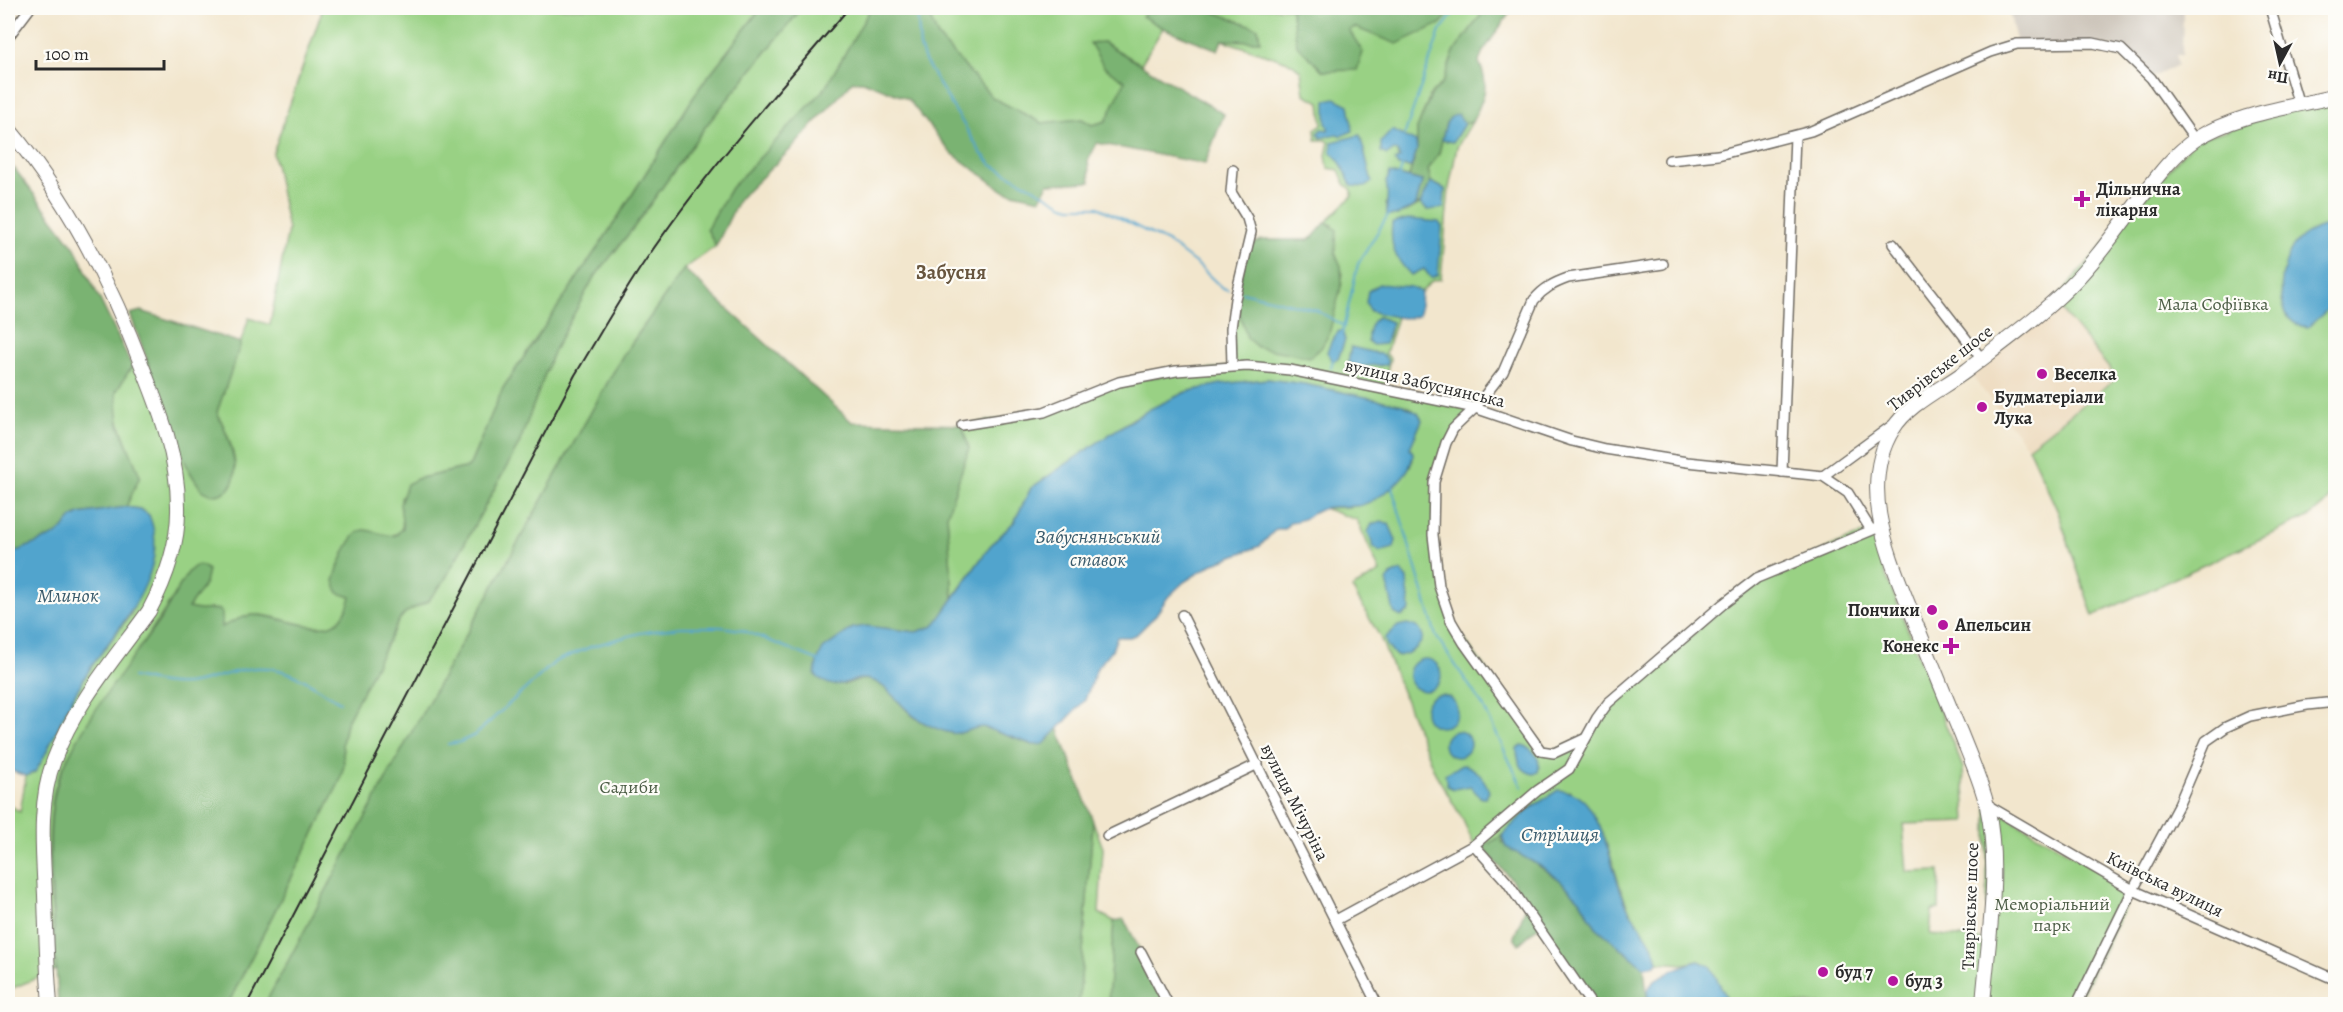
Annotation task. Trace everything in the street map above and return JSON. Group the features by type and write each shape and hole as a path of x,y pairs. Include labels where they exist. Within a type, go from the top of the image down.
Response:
{"main road":[{"name":"Тиврівське шосе","path":"1983,1005 1992,881 1991,842 1986,805 1972,762 1877,528 1879,465 1887,441 1900,418 2054,301 2074,282 2091,264 2165,167 2195,140 2246,117 2336,96"},
{"path":"8,128 42,172 91,250 123,318 157,404 170,447 178,492 176,537 162,584 149,611 70,725 47,782 43,815 43,852 50,1005"}],"street":[{"path":"8,37 30,8"},
{"path":"2270,8 2299,105"},
{"path":"1669,160 1718,154 1795,136 1831,124 2006,46 2017,44 2093,43 2113,46 2128,54 2151,78 2195,140"},
{"path":"1782,472 1795,136"},
{"path":"1232,366 1231,328 1234,299 1251,232 1231,192 1233,170"},
{"path":"1893,244 1981,358"},
{"path":"1584,739 1554,753 1541,751 1457,633 1439,586 1434,553 1434,482 1449,436 1461,419 1475,408 1503,372 1534,300 1548,286 1568,278 1600,271 1663,264"},
{"name":"вулиця Забуснянська","path":"962,426 1044,412 1119,382 1176,371 1232,366 1290,370 1475,408 1572,441 1605,449 1687,462 1823,476"},
{"path":"1336,920 1474,845 1537,791 1569,769 1584,739 1608,704 1735,593 1768,572 1877,528 1848,493 1823,476 1900,418"},
{"name":"вулиця Мічуріна","path":"1182,615 1377,1005"},
{"path":"2078,1005 2133,890 2179,804 2206,741 2226,727 2250,716 2336,702"},
{"path":"1107,836 1258,764"},
{"name":"Київська вулиця","path":"1986,805 2133,890 2336,980"},
{"path":"1474,845 1507,882 1591,1005"},
{"path":"1141,952 1168,1005"}],"shaded area":[{"path":"2008,8 2183,8 2182,55 2176,55 2178,65 2151,78 2113,46 2017,44"},
{"name":"Веселка","path":"2054,301 2117,378 2028,447 1967,370"}],"green space":[{"path":"323,8 761,8 700,87 615,222 503,388 469,467 417,479 401,498 404,521 400,532 391,536 370,531 345,595 352,597 339,621 322,627 256,615 241,618 222,627 212,608 203,611 188,608 205,584 189,571 166,609 91,719 61,771 51,809 49,854 56,970 8,990 8,804 20,812 26,776 35,772 60,720 93,664 131,614 152,564 154,535 149,515 140,509 126,507 140,476 119,422 115,400 116,391 120,381 128,372 147,359 185,462 217,495 227,489 233,480 234,457 217,412 249,318 270,325 288,230 273,153"},
{"path":"761,8 802,8 705,127 634,227 593,279 553,352 519,444 444,581 428,601 405,613 399,620 346,723 342,743 344,765 339,783 228,1004 58,1004 50,837 51,814 58,781 68,756 82,731 163,615 187,574 198,565 208,570 205,584 188,608 220,610 222,627 252,615 320,627 341,619 351,597 338,593 334,581 349,543 364,530 392,536 403,528 400,504 407,484 417,479 469,467 503,388 615,222 700,87"},
{"path":"802,8 871,8 824,90 731,188 707,229 716,246 684,269 622,357 410,735 265,1004 228,1004 339,783 344,765 342,743 346,723 399,620 405,613 428,601 444,581 519,444 553,352 593,279 634,227 705,127"},
{"path":"871,8 926,8 938,37 993,98 1042,123 1082,119 1092,125 1106,121 1125,81 1104,67 1090,43 1103,42 1224,114 1205,164 1097,143 1088,161 1090,182 1048,184 1040,199 1004,191 950,152 908,99 863,81 853,81 793,147 739,199 716,246 707,229 731,188 824,90"},
{"path":"926,8 1151,8 1143,16 1163,28 1141,64 1103,42 1104,67 1126,81 1106,121 1092,125 1082,119 1042,123 993,98 938,37"},
{"path":"1151,8 1214,8 1214,12 1258,28 1260,41 1222,40 1218,50 1163,28 1142,16"},
{"name":"Меморіальний парк","path":"1214,8 1291,8 1297,45 1324,71 1357,69 1349,30 1355,27 1381,38 1440,24 1455,8 1486,8 1454,52 1443,82 1430,95 1417,129 1417,150 1416,142 1394,150 1397,151 1400,159 1398,166 1411,167 1409,177 1390,174 1386,182 1389,193 1386,205 1406,212 1420,204 1428,210 1445,189 1431,182 1428,170 1439,153 1442,140 1453,142 1464,124 1472,122 1457,147 1449,188 1441,279 1432,281 1421,292 1417,289 1370,311 1397,317 1386,353 1390,359 1383,388 1475,408 1461,419 1440,458 1433,535 1451,621 1547,753 1584,739 1597,718 1757,578 1871,530 1885,573 1963,768 1966,822 1903,824 1907,872 1940,871 1939,909 1932,910 1930,934 1987,940 1987,805 2133,890 2077,1004 1730,1004 1710,966 1699,961 1683,964 1658,962 1653,947 1627,905 1600,827 1582,801 1569,791 1534,805 1492,842 1474,845 1462,818 1435,773 1380,637 1352,588 1380,572 1357,520 1323,508 1351,507 1375,498 1391,486 1410,466 1413,460 1410,448 1422,420 1411,408 1403,405 1304,384 1268,379 1221,384 1185,392 1134,418 1031,488 1014,522 990,546 953,598 947,515 969,448 962,425 1044,412 1119,382 1232,366 1235,299 1245,331 1329,334 1343,274 1335,253 1333,225 1326,222 1352,196 1352,190 1345,184 1339,170 1328,168 1326,155 1329,142 1316,140 1315,129 1322,124 1320,102 1304,94 1301,71 1291,63 1222,40 1260,41 1258,28 1213,12","holes":["1378,317 1392,322 1388,339","1342,331 1345,340 1338,359 1333,361 1327,352","1351,347 1382,366 1348,363"]},
{"path":"1291,8 1455,8 1440,24 1397,44 1354,27 1349,30 1363,52 1357,70 1323,71 1297,45"},
{"path":"1486,8 1513,8 1482,53 1479,62 1485,86 1482,100 1472,122 1464,124 1458,114 1446,123 1439,153 1428,170 1431,182 1420,204 1416,205 1422,181 1409,177 1417,150 1417,129 1431,95 1443,82 1454,52"},
{"name":"Мала Софіївка","path":"2335,96 2335,165 2330,191 2336,193 2336,488 2328,501 2310,516 2093,616 2058,512 2028,447 2117,378 2054,301 2195,140"},
{"path":"14,168 75,248 132,366 116,392 119,425 140,476 126,507 79,514 72,518 58,534 8,555 8,177"},
{"path":"1326,222 1337,230 1335,253 1341,266 1342,283 1329,334 1321,348 1309,357 1257,347 1247,338 1235,299 1249,245 1262,240 1308,240"},
{"name":"Садиби","path":"684,269 852,422 962,425 969,448 947,515 953,598 942,617 934,626 916,632 884,628 853,628 823,649 843,685 863,680 875,682 887,690 913,716 942,730 956,733 983,727 1033,745 1049,739 1058,728 1093,821 1079,1004 265,1004 410,735 622,357"},
{"path":"141,311 241,343 217,412 230,443 235,468 234,479 229,488 220,494 212,494 202,489 185,462 130,314"},
{"path":"1093,821 1103,848 1099,913 1114,921 1108,1004 1079,1004"},
{"path":"1502,836 1502,842 1559,879 1580,900 1596,927 1644,967 1650,1004 1595,1004 1540,925 1519,944 1514,937 1528,902 1482,847"},
{"path":"1124,919 1168,1004 1108,1004 1114,921"}],"water":[{"path":"1335,98 1349,105 1353,131 1341,136 1337,134 1321,138 1318,133 1322,129 1328,130 1326,100"},
{"path":"1458,114 1464,124 1453,142 1442,140 1448,120"},
{"path":"1392,130 1416,142 1417,150 1411,167 1398,166 1395,161 1400,158 1397,151 1394,150 1387,155 1381,152 1381,142"},
{"path":"1360,135 1372,182 1365,187 1352,186 1341,164 1331,153 1332,142"},
{"path":"1390,173 1422,181 1416,205 1398,215 1387,215 1386,182"},
{"path":"1431,182 1445,189 1444,208 1428,210 1420,204"},
{"path":"1408,219 1439,222 1442,227 1438,275 1431,278 1424,269 1411,275 1397,257 1393,245 1392,223"},
{"path":"2323,227 2335,230 2335,303 2308,327 2296,324 2288,316 2283,305 2282,278 2285,264 2296,243 2311,231"},
{"path":"1379,284 1411,287 1421,292 1419,315 1401,318 1370,311 1366,302 1368,291"},
{"path":"1378,317 1392,322 1385,344 1373,345 1368,342 1369,331 1371,324"},
{"path":"1339,331 1342,331 1345,340 1338,359 1333,361 1327,352"},
{"path":"1351,347 1384,355 1387,365 1361,366 1348,363"},
{"name":"Забусняньський ставок","path":"1268,379 1304,384 1403,405 1418,413 1422,420 1410,448 1413,453 1408,470 1395,485 1370,502 1357,506 1325,508 1301,520 1290,522 1285,529 1276,529 1260,546 1214,563 1184,582 1168,597 1155,616 1137,634 1130,637 1117,637 1112,650 1097,668 1085,700 1044,744 1034,745 983,727 956,733 942,730 914,716 888,690 876,682 863,679 837,685 823,681 815,675 817,661 823,649 853,628 866,626 916,632 934,626 990,546 1014,522 1031,488 1119,428 1150,409 1186,392 1221,384"},
{"name":"Млинок","path":"126,507 140,509 149,515 154,535 154,555 141,594 84,678 35,772 26,776 8,770 8,555 58,534 72,518 79,514"},
{"path":"1382,521 1389,524 1396,540 1394,548 1380,552 1373,546 1368,532 1372,524"},
{"path":"1401,571 1407,579 1410,609 1401,617 1394,613 1387,581 1392,574"},
{"path":"1407,624 1421,631 1423,636 1421,642 1404,655 1396,656 1387,646 1385,638 1398,626"},
{"path":"1425,659 1436,664 1441,675 1436,686 1425,691 1414,686 1409,675 1414,664"},
{"path":"1441,695 1452,700 1457,711 1452,722 1441,727 1430,722 1425,711 1430,700"},
{"path":"1457,731 1466,735 1470,744 1466,753 1457,757 1448,753 1444,744 1448,735"},
{"path":"1522,745 1530,749 1538,759 1538,772 1534,774 1526,771 1519,761 1517,748"},
{"path":"1462,765 1475,770 1482,778 1489,792 1485,798 1481,798 1470,786 1454,789 1447,786 1445,774"},
{"name":"Стрілиця","path":"1558,790 1579,797 1596,818 1622,894 1631,913 1653,947 1658,962 1656,965 1644,967 1596,927 1580,900 1559,879 1506,847 1502,836 1508,829 1528,811"},
{"path":"1699,961 1710,966 1730,1004 1650,1004 1647,992 1656,980 1678,968"}],"waterway":[{"path":"917,8 920,47 925,61 981,153 992,165 1064,205 1098,207 1169,243 1198,265 1221,287 1228,290"},
{"path":"1404,136 1440,31 1458,8"},
{"path":"1399,178 1402,166"},
{"path":"1342,334 1358,264 1388,215"},
{"path":"1242,292 1316,310 1344,326"},
{"path":"1331,368 1333,359"},
{"path":"1391,484 1436,636 1483,706 1522,787"},
{"path":"448,744 460,742 475,735 556,661 593,646 640,633 680,627 721,627 742,630 820,661"},
{"path":"133,677 163,683 185,684 246,669 267,668 295,676 340,702"}],"railway":[{"path":"247,1004 575,375 609,318 645,261 692,195 849,8"}],"place":[{"name":"Дільнична лікарня","path":"2082,199"},
{"name":"Веселка","path":"2042,374"},
{"name":"Будматеріали Лука","path":"1982,407"},
{"name":"Пончики","path":"1932,610"},
{"name":"Апельсин","path":"1943,625"},
{"name":"Конекс","path":"1951,646"},
{"name":"буд 7","path":"1823,972"},
{"name":"буд 3","path":"1893,981"}],"district":[{"name":"Забусня","path":"951,272"}]}
